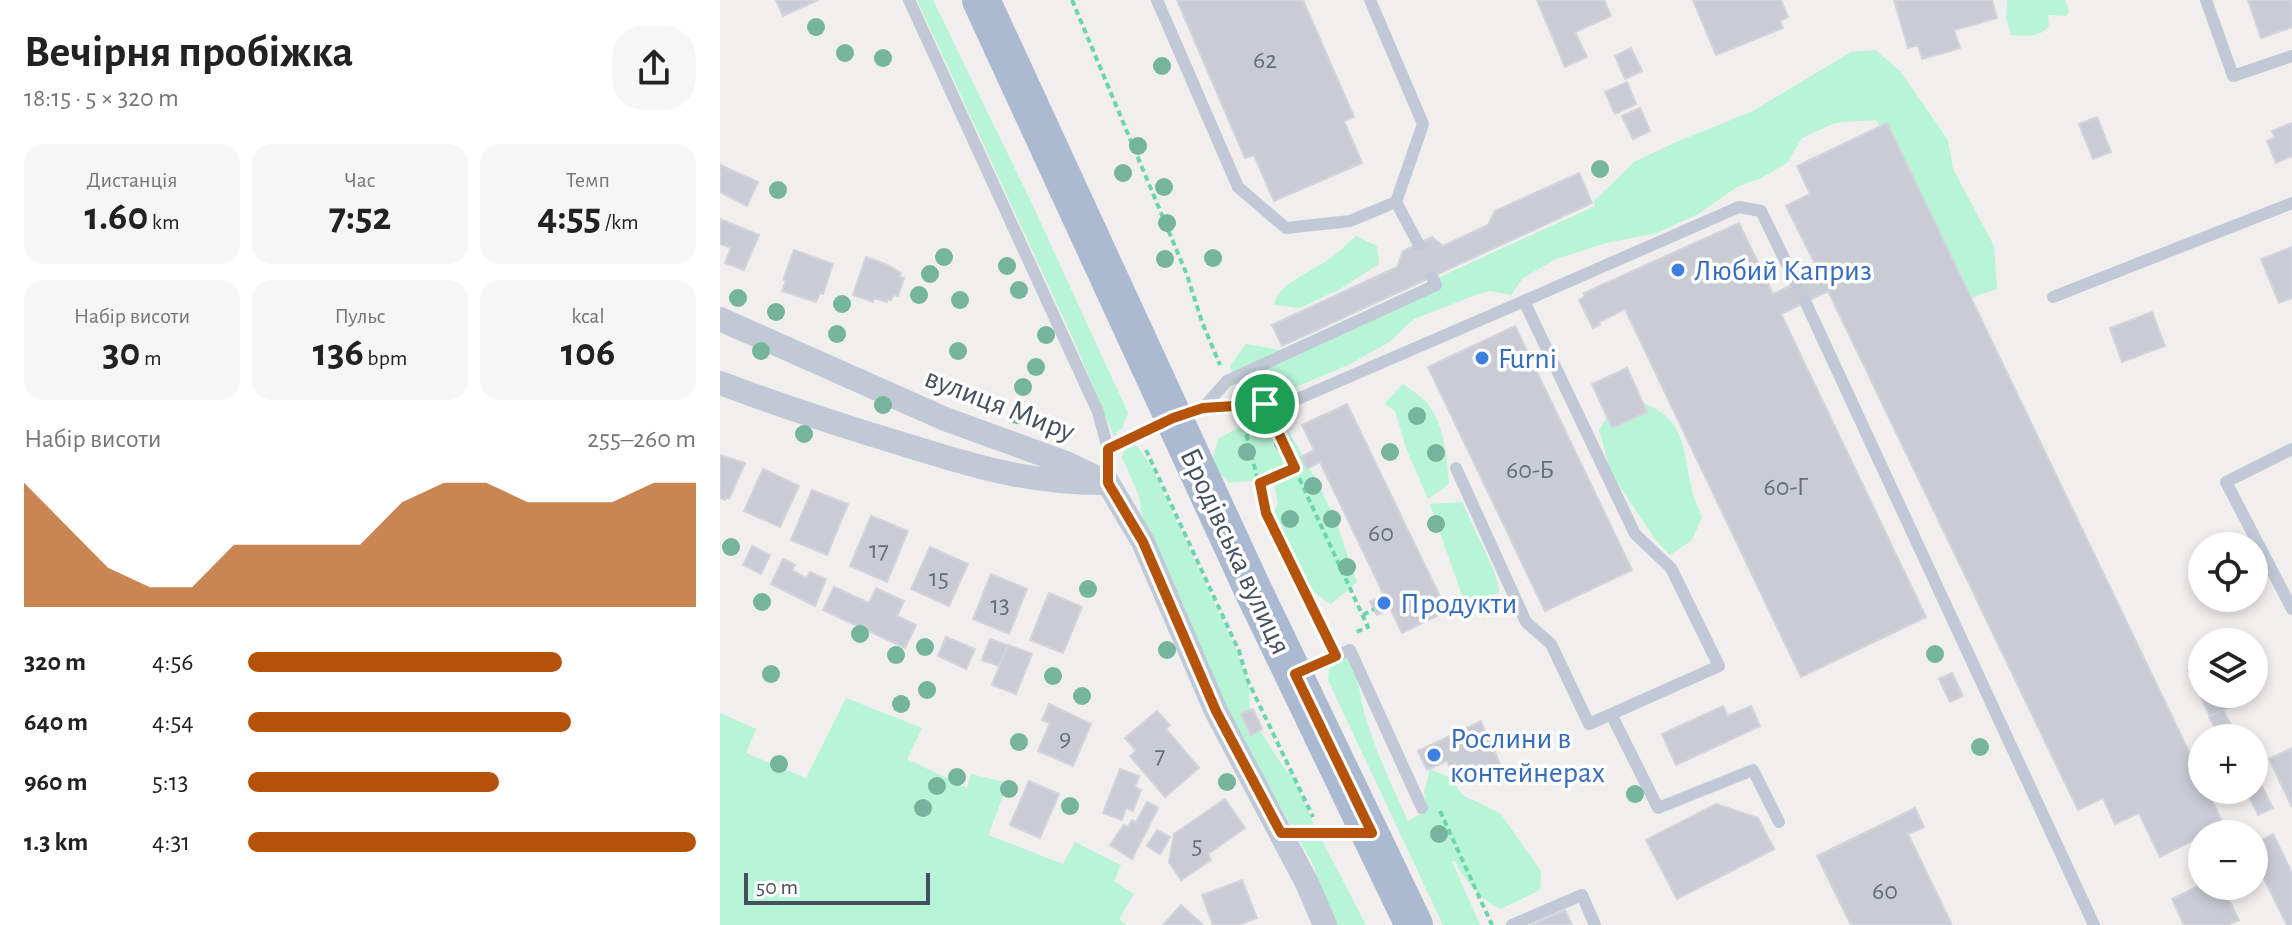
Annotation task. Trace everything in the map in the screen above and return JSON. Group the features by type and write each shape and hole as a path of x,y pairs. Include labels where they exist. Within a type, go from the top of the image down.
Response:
{"main road":[{"name":"Бродівська вулиця","path":"981,0 1188,413 1308,661 1372,833 1414,925"}],"street":[{"name":"вулиця Миру","path":"720,319 945,419 1066,463 1108,483"},
{"name":"вулиця Миру","path":"720,383 834,423 990,471 1063,483 1108,483"},
{"path":"1108,483 1143,542 1216,711 1307,883 1325,925"}],"lane":[{"path":"909,0 1098,412 1108,449 1108,483"},
{"path":"1157,0 1238,187 1286,228 1350,221 1396,202"},
{"path":"1370,0 1423,124 1396,202 1419,245"},
{"path":"2206,0 2233,76 2292,56"},
{"path":"2053,297 2292,203"},
{"path":"1108,449 1188,413 1286,404 1739,207 1761,211 1796,283"},
{"path":"1188,413 1227,381 1436,285 1432,277"},
{"path":"1456,468 1526,622 1551,644 1589,724 1719,666 1671,568 1635,534 1524,301"},
{"path":"1805,301 2094,925"},
{"path":"2292,449 2226,482 2292,609"},
{"path":"1308,661 1350,650 1422,808"},
{"path":"1611,714 1658,808 1753,770 1779,822"},
{"path":"1281,833 1372,833"},
{"path":"1512,925 1582,895 1595,925"}],"path":[{"path":"1072,0 1176,247 1227,381"},
{"path":"1265,404 1368,627 1351,635"},
{"path":"1238,406 1266,513 1330,644"},
{"path":"1139,434 1239,651 1248,681 1321,833"},
{"path":"1260,483 1304,463"},
{"path":"1363,615 1374,609"},
{"path":"1308,661 1341,639"},
{"path":"1422,808 1436,802 1492,925"}],"green space":[{"path":"917,0 933,0 1033,206 1128,413 1123,427 1114,436 1074,341"},
{"path":"2007,0 2065,0 2069,11 2066,16 2048,15 2049,26 2041,33 2011,35 2006,18"},
{"path":"1875,50 1900,71 1948,140 1953,169 1994,246 1997,289 1971,298 1951,280 1940,234 1894,140 1875,120 1835,123 1802,138 1787,163 1737,187 1698,214 1657,233 1606,243 1556,259 1523,278 1511,295 1490,291 1414,319 1388,343 1348,365 1289,390 1248,394 1238,385 1230,366 1246,344 1280,350 1595,206 1594,201 1634,162 1753,111 1851,52"},
{"path":"1356,236 1377,246 1379,264 1340,289 1300,308 1274,305 1290,283 1332,257"},
{"path":"1403,384 1431,408 1443,439 1449,484 1428,499 1406,448 1395,411 1384,404"},
{"path":"1643,403 1667,417 1675,426 1702,517 1692,540 1670,555 1655,539 1611,473 1599,430 1607,417 1613,428 1647,412"},
{"path":"1265,413 1286,426 1321,489 1357,582 1331,604 1301,578 1281,543 1272,518 1278,502 1271,472 1250,481 1229,483 1212,464 1218,439"},
{"path":"1131,444 1138,447 1152,468 1237,652 1249,683 1250,710 1241,715 1251,734 1260,731 1294,778 1314,825 1366,925 1334,925 1313,864 1233,723 1144,529 1139,496 1122,457 1125,448"},
{"path":"1462,502 1494,571 1500,592 1466,607 1430,504"},
{"path":"1345,655 1356,676 1374,742 1408,821 1427,810 1424,793 1430,769 1448,777 1464,796 1500,813 1541,871 1540,890 1501,909 1480,895 1452,861 1480,925 1443,925 1328,680 1330,660"},
{"path":"846,698 922,728 907,759 967,788 971,774 1008,783 988,835 1063,864 1075,842 1121,865 1114,881 1134,894 1119,919 1127,925 720,925 720,713 756,729 746,753 806,778"}],"building":[{"path":"776,0 818,0 783,16"},
{"path":"1177,0 1303,0 1354,117 1344,121 1362,163 1274,201 1254,155 1245,158"},
{"path":"1537,0 1604,0 1611,16 1575,32 1587,57 1565,67"},
{"path":"1693,0 1781,0 1788,17 1780,21 1783,28 1716,55"},
{"path":"1894,0 1992,0 1997,18 1954,30 1960,48 1922,59 1918,45 1908,48"},
{"path":"2248,0 2292,0 2292,27 2261,38"},
{"path":"1631,48 1642,71 1625,79 1615,56"},
{"path":"1627,82 1636,104 1615,114 1605,92"},
{"path":"1640,108 1650,131 1633,139 1622,116"},
{"path":"2097,117 2111,152 2093,159 2079,124"},
{"path":"1887,123 2188,750 2188,804 2214,804 2221,820 2188,820 2188,843 2160,857 2139,813 2115,824 2103,798 2078,810 1828,291 1781,314 1926,617 1801,677 1625,309 1593,328 1579,300 1585,296 1584,293 1739,223 1773,294 1819,272 1786,206 1810,194 1797,166"},
{"path":"2292,123 2292,156 2276,163 2267,141 2275,137 2272,131"},
{"path":"720,165 758,182 747,206 720,192"},
{"path":"1579,173 1592,203 1282,346 1272,325 1397,267 1403,251 1432,237 1443,246 1488,225 1495,211"},
{"path":"720,219 759,235 744,270 725,263 731,248 720,244"},
{"path":"2292,247 2292,298 2279,303 2261,259"},
{"path":"794,250 833,264 823,294 820,293 816,302 782,291"},
{"path":"866,257 901,273 899,277 904,278 898,296 893,295 887,302 874,298 873,302 853,295"},
{"path":"2152,312 2165,346 2122,362 2110,328"},
{"path":"1515,326 1632,570 1545,611 1428,367"},
{"path":"1627,368 1647,412 1612,428 1592,384"},
{"path":"1347,404 1447,611 1402,633 1390,608 1377,615 1370,602 1384,595 1320,462 1307,469 1301,457 1314,450 1302,425"},
{"path":"720,455 745,463 729,499 726,497 725,500 720,498"},
{"path":"763,469 799,486 780,527 744,511"},
{"path":"812,490 848,504 827,555 791,540"},
{"path":"871,516 908,531 887,582 850,566"},
{"path":"752,546 770,555 761,574 743,565"},
{"path":"930,547 968,564 949,606 911,589"},
{"path":"783,559 795,565 792,570 806,578 810,572 826,579 815,606 771,584"},
{"path":"991,574 1027,589 1009,634 973,619"},
{"path":"834,587 869,603 876,588 904,601 897,616 916,625 905,648 823,610"},
{"path":"1049,593 1082,607 1063,653 1030,640"},
{"path":"946,637 975,649 966,669 938,656"},
{"path":"990,639 1007,645 999,666 982,660"},
{"path":"1008,645 1032,654 1016,694 992,685"},
{"path":"1952,673 1963,696 1950,702 1939,679"},
{"path":"1049,704 1091,724 1073,766 1038,751 1050,723 1042,720"},
{"path":"1723,706 1728,716 1751,706 1760,726 1676,765 1662,734"},
{"path":"2206,708 2228,708 2210,716"},
{"path":"1253,709 1262,729 1251,735 1241,714"},
{"path":"2223,710 2230,724 2213,724 2209,717"},
{"path":"1157,711 1170,725 1166,729 1199,768 1165,797 1130,756 1136,751 1125,738"},
{"path":"1481,721 1487,736 1497,731 1504,745 1494,750 1500,764 1457,784 1447,761 1427,770 1418,751"},
{"path":"2292,748 2292,807 2269,759"},
{"path":"1120,769 1139,776 1135,787 1141,790 1133,811 1126,808 1122,820 1103,813"},
{"path":"1029,781 1059,794 1040,838 1010,825"},
{"path":"2268,798 2273,808 2258,815 2253,804 2268,804"},
{"path":"1225,799 1245,828 1208,854 1211,860 1181,880 1169,862 1174,834"},
{"path":"1147,802 1158,808 1132,859 1110,845 1124,825 1128,827 1132,820 1136,822"},
{"path":"1716,804 1758,818 1774,849 1677,899 1646,840"},
{"path":"1915,808 1924,827 1908,834 1952,925 1851,925 1817,856"},
{"path":"1157,830 1170,837 1160,854 1147,846"},
{"path":"2273,834 2292,873 2292,925 2287,925 2268,887 2268,837"},
{"path":"1242,880 1257,918 1239,925 1213,925 1202,895"},
{"path":"2188,891 2188,900 2229,900 2239,920 2228,925 2184,925 2172,899"},
{"path":"1181,905 1203,925 1163,925"},
{"path":"1565,910 1572,925 1531,925"}],"place":[{"name":"Любий Каприз","path":"1678,270"},
{"name":"Furni","path":"1482,358"},
{"name":"Продукти","path":"1384,603"},
{"name":"Рослини в контейнерах","path":"1434,755"}],"route":[{"path":"1265,404 1295,468 1260,483 1266,513 1336,656 1295,674 1372,833 1281,833 1216,711 1143,542 1108,483 1108,449 1173,418 1203,408 1265,404"}]}
